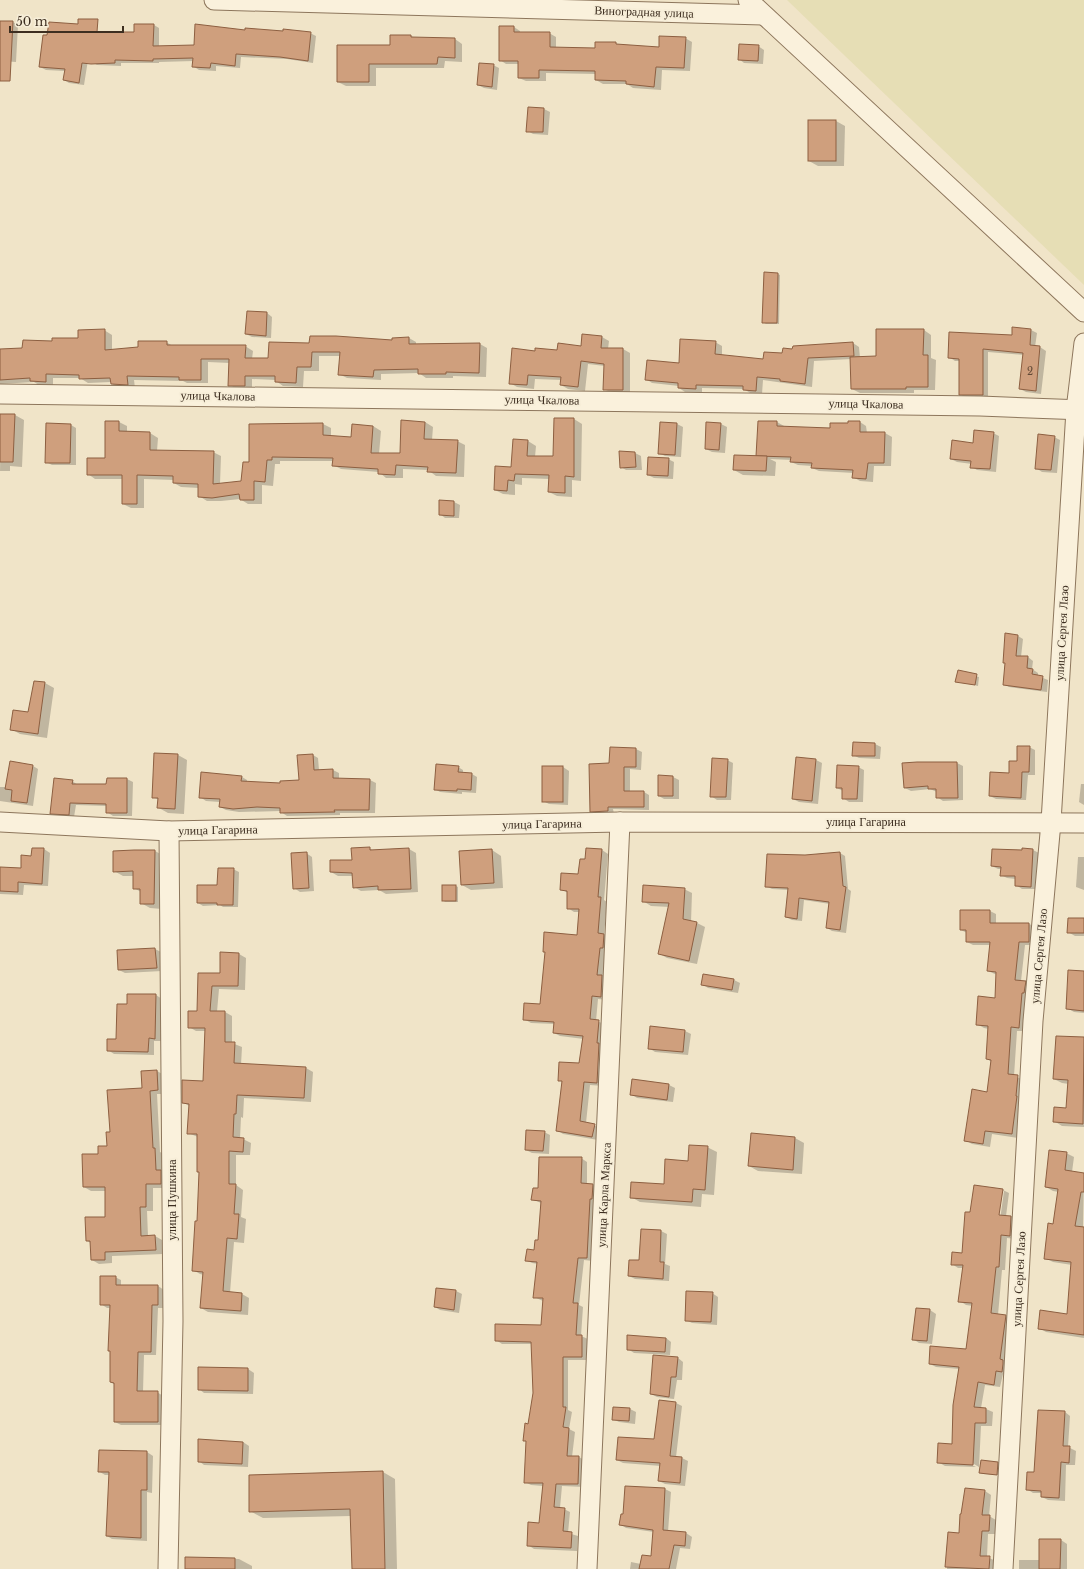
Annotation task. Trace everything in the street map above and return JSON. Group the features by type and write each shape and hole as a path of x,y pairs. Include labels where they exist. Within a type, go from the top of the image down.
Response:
{"street":[{"name":"Виноградная улица","path":"214,0 763,15"},
{"path":"748,0 1084,312"},
{"name":"улица Сергея Лазо","path":"1003,1569 1033,1021 1051,822 1084,343"},
{"name":"улица Чкалова","path":"0,394 980,406 1080,410"},
{"name":"улица Гагарина","path":"0,822 169,831 620,822 1084,823"},
{"name":"улица Карла Маркса","path":"587,1569 620,822"},
{"name":"улица Пушкина","path":"168,1569 173,1321 169,831"}],"shaded area":[{"path":"787,0 1084,0 1084,285 843,54"}],"building":[{"path":"78,19 98,19 97,32 134,32 134,24 154,24 153,46 194,45 195,24 245,30 245,28 283,31 283,29 311,32 308,61 280,57 236,54 235,66 211,63 210,68 192,67 193,58 153,59 153,61 115,60 115,63 82,63 79,83 63,80 65,69 39,67 43,35 47,35 49,22 78,24"},
{"path":"0,21 13,21 10,81 0,81"},
{"path":"499,26 514,26 514,32 550,32 550,47 595,48 595,42 616,42 616,44 659,47 659,36 686,37 684,68 656,67 654,87 626,84 626,81 595,80 595,71 539,70 539,78 518,78 518,61 499,61"},
{"path":"390,35 455,38 455,58 438,57 437,64 369,64 369,82 337,82 337,45 390,45"},
{"path":"739,44 759,45 758,61 738,60"},
{"path":"479,63 494,64 492,87 477,85"},
{"path":"528,107 544,108 543,132 526,132"},
{"path":"808,120 836,120 836,161 808,161"},
{"path":"764,272 778,273 777,323 762,323"},
{"path":"247,311 267,312 266,336 245,334"},
{"path":"1012,327 1031,329 1030,345 1040,346 1036,391 1019,389 1023,353 983,349 983,395 959,395 959,359 948,358 949,332 1012,335"},
{"path":"105,329 105,350 138,347 138,341 167,341 167,345 246,345 245,358 268,358 269,342 309,343 310,336 336,336 392,340 392,338 409,337 409,344 480,343 479,373 446,372 446,374 418,374 418,369 374,370 373,377 338,375 340,352 312,352 311,367 297,367 296,383 275,382 275,376 245,376 245,386 228,386 229,359 201,359 201,380 179,380 179,377 127,376 128,385 111,384 110,378 79,379 79,375 46,374 46,382 30,381 30,378 0,380 0,349 22,348 23,340 52,341 52,338 78,338 78,330"},
{"path":"876,329 924,329 923,355 928,355 928,387 906,387 906,389 851,389 850,357 876,356"},
{"path":"582,334 602,336 601,348 623,348 623,390 603,390 604,364 581,361 578,387 560,385 561,377 528,375 527,385 509,384 512,348 535,351 535,348 557,350 558,343 581,346"},
{"path":"680,339 716,341 715,354 763,359 764,352 782,353 783,348 792,349 793,346 853,342 854,356 808,358 805,384 780,381 780,379 757,377 756,391 743,390 743,386 696,385 696,389 678,388 678,383 645,380 647,360 679,363"},
{"path":"0,414 15,414 13,462 0,462"},
{"path":"554,418 574,418 574,477 565,476 565,493 548,492 549,475 515,474 514,481 508,480 507,491 494,490 495,466 511,467 513,439 528,440 527,456 553,456"},
{"path":"401,420 425,422 424,439 458,440 456,473 427,472 428,467 396,465 395,475 378,474 378,469 332,466 333,458 272,457 272,460 267,460 265,482 254,481 254,500 240,500 239,494 212,498 198,497 198,484 173,483 173,476 137,475 137,504 122,504 122,475 87,475 87,458 105,458 105,421 119,421 119,431 150,432 150,450 214,451 213,484 241,481 243,462 249,462 249,424 323,423 323,435 351,437 352,424 373,426 371,453 400,453"},
{"path":"758,421 777,421 777,426 830,428 830,423 860,421 860,432 885,432 884,463 868,463 866,479 852,478 853,470 811,468 812,463 790,462 791,457 756,456"},
{"path":"660,422 677,423 675,455 658,454"},
{"path":"706,422 721,423 719,450 705,449"},
{"path":"46,423 71,424 70,463 45,463"},
{"path":"974,430 994,432 990,469 970,468 971,461 950,459 952,440 973,443"},
{"path":"1038,434 1055,436 1051,470 1035,469"},
{"path":"619,451 635,452 636,467 620,468"},
{"path":"734,455 767,456 766,471 733,470"},
{"path":"648,457 669,458 668,476 647,475"},
{"path":"439,500 454,501 454,516 439,515"},
{"path":"1005,633 1018,635 1016,656 1028,656 1027,668 1033,669 1032,674 1043,676 1041,690 1003,685"},
{"path":"958,670 977,674 975,685 955,682"},
{"path":"34,681 45,682 38,734 10,730 13,710 28,712"},
{"path":"853,742 875,743 875,756 852,756"},
{"path":"1017,746 1030,746 1029,772 1022,772 1021,798 989,796 990,772 1009,773 1009,761 1017,761"},
{"path":"610,747 636,748 636,767 624,767 624,791 644,791 644,807 608,807 608,811 590,812 589,764 609,763"},
{"path":"154,753 178,754 175,809 157,808 158,798 152,798"},
{"path":"313,754 314,770 333,769 333,778 370,779 369,810 280,813 280,808 257,807 233,809 219,807 220,799 199,798 201,772 242,776 241,781 280,783 280,781 299,780 297,755"},
{"path":"796,757 816,759 812,801 792,799"},
{"path":"712,758 728,759 726,797 710,797"},
{"path":"10,761 33,765 27,803 11,801 12,790 5,789"},
{"path":"957,762 958,798 936,798 936,789 928,789 928,786 904,788 902,763"},
{"path":"436,764 459,766 458,772 472,773 471,790 434,790"},
{"path":"837,765 859,766 857,799 842,799 842,788 836,788"},
{"path":"542,766 563,766 563,802 542,802"},
{"path":"658,775 673,776 673,796 658,796"},
{"path":"54,778 73,780 72,784 106,784 107,778 127,778 127,813 106,813 106,804 70,803 69,815 50,814"},
{"path":"370,847 370,850 409,848 411,889 378,890 378,886 353,888 352,873 330,872 330,860 352,860 351,848"},
{"path":"32,848 44,848 42,884 18,882 18,892 0,891 0,867 21,868 21,855 31,856"},
{"path":"586,848 602,849 598,897 601,897 598,933 604,934 603,948 600,948 597,975 602,975 601,997 592,996 590,1019 599,1020 597,1043 599,1043 597,1083 584,1082 580,1121 595,1124 592,1137 556,1131 562,1081 558,1081 559,1062 579,1063 583,1036 553,1033 554,1022 523,1020 524,1003 540,1004 545,952 543,952 544,932 577,935 579,909 567,909 567,891 560,890 561,873 578,874 580,859 585,859"},
{"path":"1022,848 1033,849 1031,887 1015,886 1015,876 1000,876 1001,867 991,866 992,849 1022,850"},
{"path":"492,849 494,883 461,885 459,851"},
{"path":"155,850 154,904 140,904 140,889 133,889 133,871 113,872 113,851"},
{"path":"307,852 309,888 293,889 291,853"},
{"path":"840,852 843,886 846,887 840,930 826,928 829,902 799,898 797,919 785,917 788,888 765,887 767,854 805,855"},
{"path":"218,868 234,868 233,905 197,903 197,885 217,885"},
{"path":"442,885 456,885 456,901 442,901"},
{"path":"643,885 685,888 683,919 697,922 689,961 658,954 669,903 642,902"},
{"path":"960,910 990,910 990,923 1029,923 1029,942 1019,942 1015,980 1026,981 1024,993 1022,993 1019,1028 1011,1027 1008,1074 1018,1075 1012,1134 985,1131 983,1144 964,1141 972,1089 987,1092 991,1060 986,1059 988,1026 976,1025 978,996 995,998 996,972 987,971 990,942 966,942 966,930 960,930"},
{"path":"1068,918 1084,918 1084,933 1067,933"},
{"path":"155,948 157,968 118,970 117,950"},
{"path":"220,952 239,953 238,986 212,986 210,1011 225,1011 225,1042 235,1042 234,1063 306,1067 304,1098 237,1095 233,1137 244,1138 243,1152 229,1151 229,1184 236,1184 234,1214 239,1214 237,1239 227,1238 223,1291 242,1293 241,1311 200,1308 203,1272 192,1271 195,1221 197,1221 199,1172 197,1172 197,1134 187,1134 189,1104 182,1103 182,1080 203,1081 205,1028 188,1028 188,1011 197,1011 198,973 220,973"},
{"path":"1068,970 1084,971 1084,1011 1066,1009"},
{"path":"703,974 734,979 732,990 701,985"},
{"path":"127,994 156,994 155,1039 149,1038 148,1052 107,1051 107,1039 116,1039 117,1004 127,1004"},
{"path":"650,1026 685,1030 683,1052 648,1049"},
{"path":"1056,1036 1084,1037 1083,1124 1053,1122 1054,1107 1066,1108 1068,1080 1053,1079"},
{"path":"157,1070 158,1090 150,1091 153,1148 155,1148 156,1170 161,1170 161,1184 146,1184 146,1207 140,1207 141,1236 155,1235 156,1250 105,1252 105,1260 91,1260 90,1241 86,1241 85,1217 105,1217 105,1187 83,1187 82,1154 98,1154 98,1146 107,1146 106,1132 110,1132 107,1090 142,1088 141,1071"},
{"path":"632,1079 669,1084 667,1100 630,1095"},
{"path":"526,1130 545,1131 543,1151 525,1150"},
{"path":"751,1133 795,1137 793,1170 748,1166"},
{"path":"689,1145 708,1146 705,1190 693,1189 692,1202 630,1198 631,1182 664,1184 665,1159 688,1161"},
{"path":"1049,1150 1067,1152 1065,1170 1084,1173 1084,1192 1081,1192 1075,1226 1084,1227 1084,1335 1038,1329 1040,1310 1067,1314 1071,1262 1044,1259 1048,1223 1053,1224 1058,1189 1045,1187"},
{"path":"539,1157 582,1157 581,1183 593,1184 592,1199 590,1199 587,1258 578,1258 573,1303 578,1303 576,1335 582,1335 582,1357 563,1357 563,1407 566,1407 563,1427 569,1428 567,1456 579,1456 578,1484 556,1484 554,1507 565,1508 563,1531 572,1532 571,1548 527,1546 528,1522 539,1523 543,1483 524,1483 526,1441 523,1441 525,1423 528,1424 533,1393 531,1342 495,1341 495,1324 541,1325 543,1298 533,1298 537,1262 525,1261 527,1249 534,1250 535,1240 538,1240 541,1201 531,1200 533,1188 538,1188"},
{"path":"974,1185 1003,1189 999,1215 1011,1216 1010,1236 1001,1235 999,1267 996,1267 991,1313 1006,1315 1000,1359 1003,1360 1002,1372 996,1371 994,1385 978,1382 974,1407 986,1408 986,1423 975,1423 973,1465 937,1463 938,1443 952,1444 953,1405 959,1367 929,1364 930,1346 966,1349 972,1303 958,1302 963,1265 951,1265 952,1252 962,1253 965,1212 970,1212"},
{"path":"641,1229 661,1230 660,1262 664,1262 663,1279 628,1276 629,1260 639,1260"},
{"path":"100,1276 116,1276 116,1285 158,1285 158,1305 152,1305 151,1352 138,1352 137,1391 158,1391 158,1422 114,1422 114,1383 110,1382 110,1351 108,1351 110,1305 100,1305"},
{"path":"436,1288 456,1290 454,1310 434,1307"},
{"path":"686,1291 713,1292 711,1322 685,1321"},
{"path":"916,1308 930,1309 927,1341 912,1340"},
{"path":"627,1335 666,1338 665,1352 627,1350"},
{"path":"653,1355 678,1357 676,1377 671,1377 669,1397 650,1394"},
{"path":"198,1367 248,1368 248,1391 198,1390"},
{"path":"659,1400 676,1402 670,1456 682,1457 680,1483 658,1481 660,1463 616,1460 618,1437 654,1439"},
{"path":"613,1407 630,1408 629,1421 612,1420"},
{"path":"1038,1410 1065,1411 1063,1446 1070,1446 1069,1463 1061,1462 1059,1498 1041,1497 1041,1491 1026,1490 1027,1472 1034,1472"},
{"path":"198,1439 243,1442 242,1464 198,1462"},
{"path":"99,1450 147,1451 147,1490 141,1490 141,1538 106,1536 109,1472 98,1472"},
{"path":"981,1460 998,1462 997,1475 979,1473"},
{"path":"383,1471 385,1569 352,1569 350,1509 249,1512 249,1475"},
{"path":"625,1486 665,1488 663,1530 686,1532 685,1546 674,1545 669,1569 639,1569 642,1555 651,1556 653,1530 619,1525 621,1514 623,1514"},
{"path":"965,1488 985,1490 982,1515 990,1515 989,1531 982,1531 980,1556 990,1556 989,1569 945,1567 948,1532 959,1533 960,1514"},
{"path":"1039,1539 1061,1539 1060,1569 1039,1569"},
{"path":"185,1557 235,1558 235,1569 185,1569"}]}
